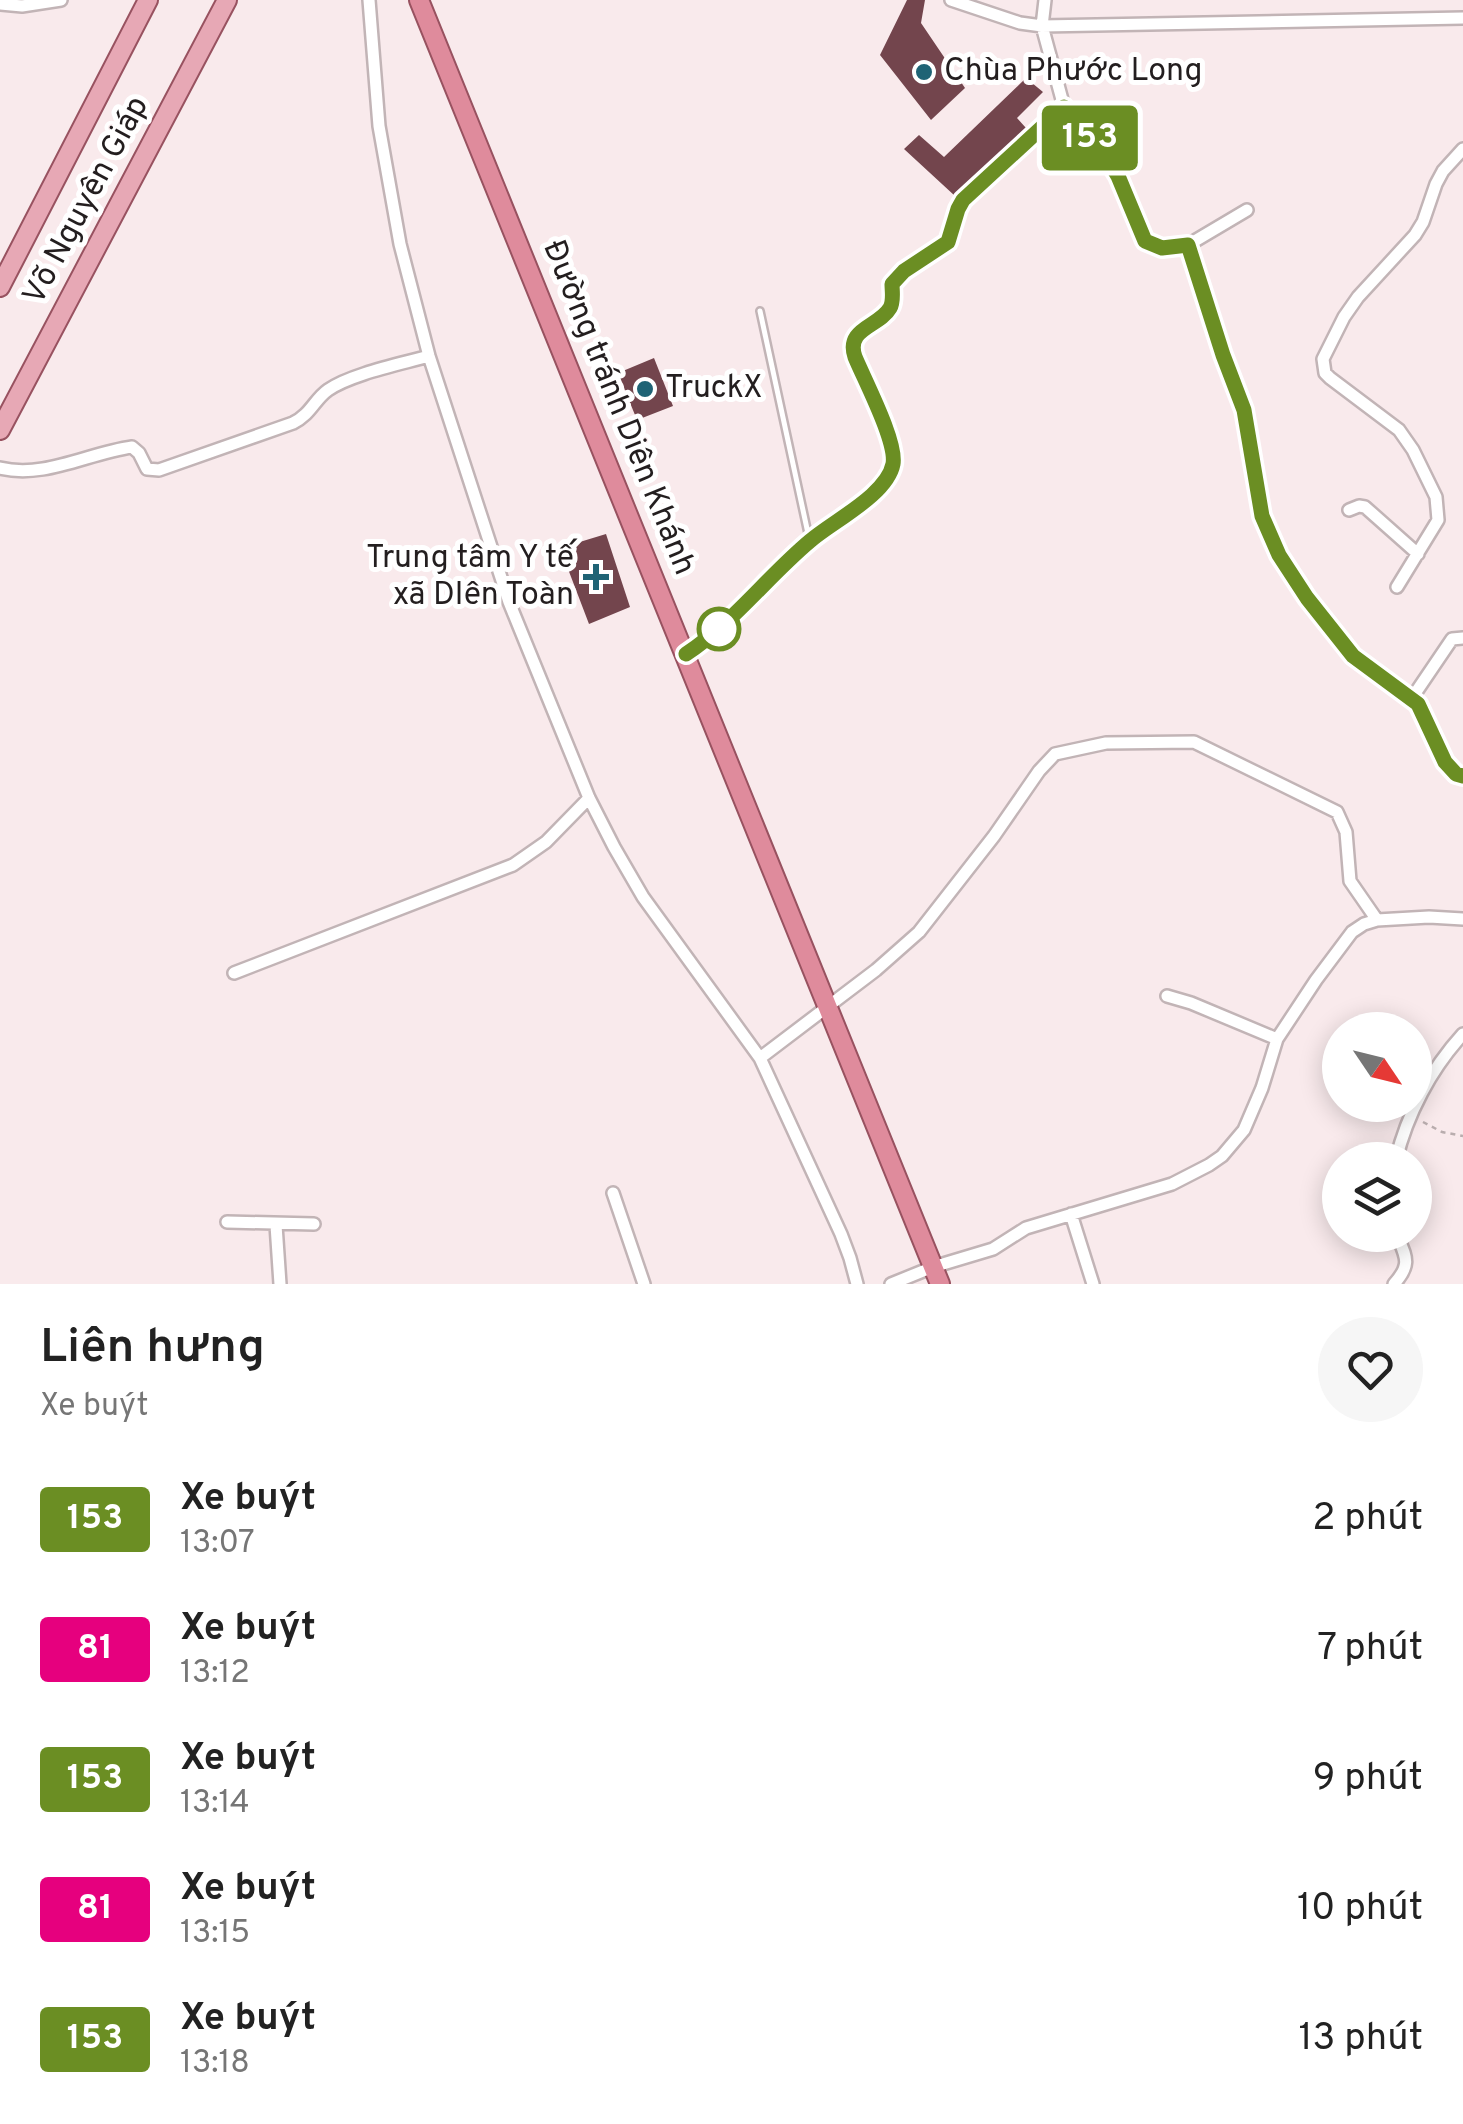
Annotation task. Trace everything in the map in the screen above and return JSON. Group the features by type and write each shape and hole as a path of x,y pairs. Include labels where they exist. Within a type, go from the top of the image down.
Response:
{"highway":[{"name":"Đường tránh Diên Khánh","path":"419,0 937,1276"}],"main road":[{"name":"Võ Nguyên Giáp","path":"0,287 148,0"},
{"name":"Võ Nguyên Giáp","path":"0,430 228,0"}],"street":[{"path":"3,3 33,5 61,0"},
{"path":"369,0 383,152 400,244 429,356 510,602 589,798 644,897 760,1058 841,1234 856,1284"},
{"path":"951,0 1020,23 1042,26 1463,18"},
{"path":"1045,0 1042,26 1064,107 1118,176 1145,241 1162,248 1188,245 1247,210"},
{"path":"686,654 712,636 810,541 876,491 892,469 892,445 852,349 854,342 889,310 892,284 899,275 948,242 963,200 1064,107"},
{"path":"1396,587 1438,520 1436,497 1399,430 1330,378 1323,359 1358,297 1424,222 1436,184 1463,149"},
{"path":"1188,245 1244,410 1262,516 1279,555 1353,656 1412,698 1423,711 1445,762 1463,776"},
{"path":"0,468 31,471 132,447 146,469 158,470 293,423 305,417 332,388 429,356"},
{"path":"1349,510 1365,507 1418,554"},
{"path":"1412,698 1448,644 1463,638"},
{"path":"760,1058 876,970 919,932 1055,754 1106,742 1194,742 1338,812 1346,832 1350,881 1378,920"},
{"path":"234,973 514,866 546,842 589,798"},
{"path":"891,1284 937,1276 994,1249 1026,1228 1172,1184 1222,1156 1244,1130 1277,1039 1352,932 1378,920 1463,919"},
{"path":"1167,996 1277,1039"},
{"path":"1432,1075 1463,1034"},
{"path":"613,1193 644,1284"},
{"path":"1072,1214 1093,1284"},
{"path":"227,1222 314,1224"},
{"path":"276,1224 280,1284"},
{"path":"1394,1284 1407,1264 1405,1252"}],"lane":[{"path":"760,311 810,541"}],"path":[{"path":"1424,1122 1463,1136"}],"building":[{"name":"Chùa Phước Long","path":"907,0 925,0 921,23 965,88 931,120 880,55"},
{"path":"1026,78 1043,92 1017,118 1026,128 955,196 904,149 919,135 944,157"},
{"name":"TruckX","path":"654,358 673,406 637,420 618,373"},
{"name":"Trung tâm Y tế xã DIên Toàn","path":"606,534 630,607 589,624 560,548"}],"bus line":[{"name":"153","path":"686,654 712,636 810,541 886,480 892,469 892,445 852,349 854,342 889,310 892,284 899,275 948,242 963,200 1064,107 1118,176 1145,241 1162,248 1188,245 1244,410 1262,516 1288,571 1353,656 1418,704 1445,762 1463,776"}],"place":[{"name":"Chùa Phước Long","path":"924,72"},
{"name":"TruckX","path":"645,389"},
{"name":"Trung tâm Y tế xã DIên Toàn","path":"596,577"}]}
